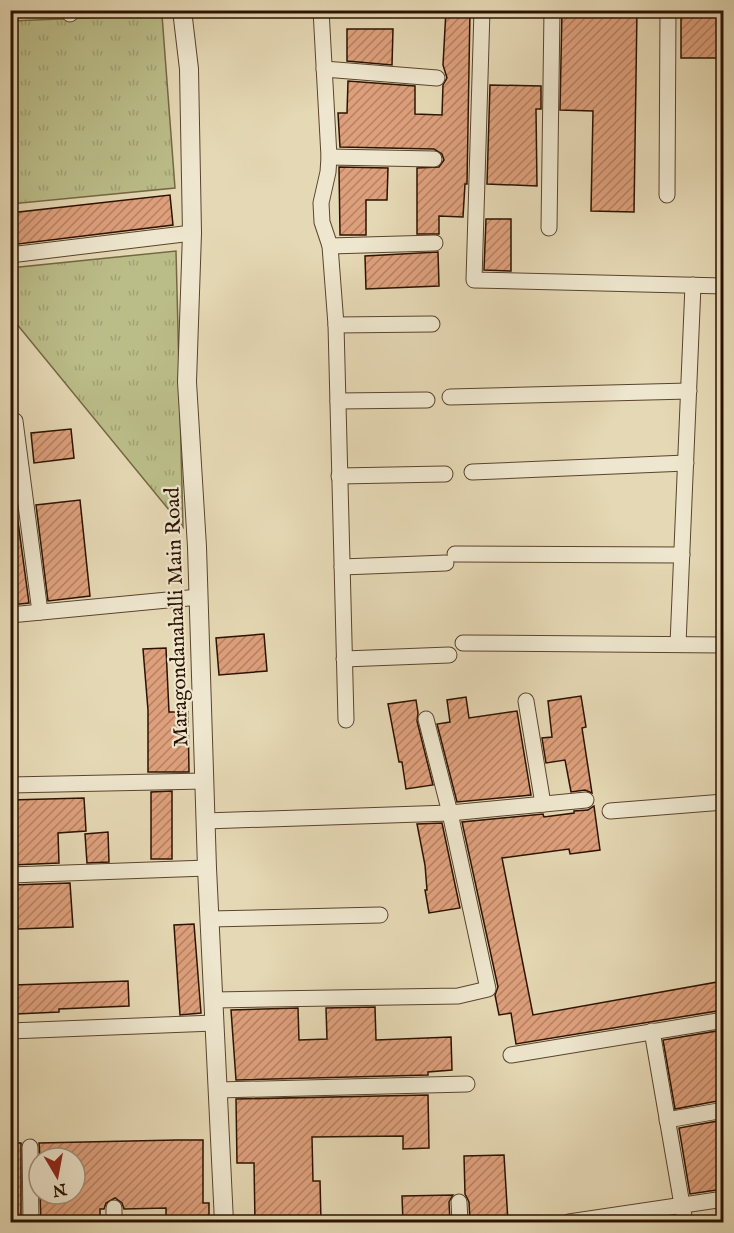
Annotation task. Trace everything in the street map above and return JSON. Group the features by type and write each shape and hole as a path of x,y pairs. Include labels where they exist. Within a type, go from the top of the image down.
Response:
{"street":[{"name":"Maragondanahalli Main Road","path":"182,10 189,69 192,233 187,382 199,597 207,868 224,1222"},
{"path":"321,10 329,157 321,202 322,222 330,246 336,325 346,720"},
{"path":"482,10 474,280 723,286"},
{"path":"549,228 552,10"},
{"path":"667,195 668,10"},
{"path":"324,69 437,78"},
{"path":"329,157 434,159"},
{"path":"10,255 192,233"},
{"path":"330,246 435,243"},
{"path":"678,644 693,285"},
{"path":"336,325 432,324"},
{"path":"450,397 689,391"},
{"path":"338,401 427,400"},
{"path":"15,420 40,612"},
{"path":"472,472 686,463"},
{"path":"339,476 445,474"},
{"path":"342,567 451,559 682,555"},
{"path":"10,615 199,597"},
{"path":"463,643 723,645"},
{"path":"344,659 449,656"},
{"path":"526,701 543,804"},
{"path":"213,1000 458,996 488,989 450,813 426,719"},
{"path":"10,785 205,781"},
{"path":"206,820 450,813 586,800"},
{"path":"610,811 723,802"},
{"path":"10,875 207,868"},
{"path":"210,919 380,915"},
{"path":"512,1055 723,1020"},
{"path":"10,1031 214,1023"},
{"path":"652,1031 685,1222"},
{"path":"218,1090 467,1084"},
{"path":"668,1119 723,1110"},
{"path":"569,1222 723,1199"},
{"path":"459,1202 460,1222"},
{"path":"32,1206 32,1222"}],"green space":[{"path":"162,15 175,188 11,204 10,21"},
{"path":"176,251 183,527 11,317 10,268"}],"building":[{"path":"446,10 470,10 467,184 465,184 463,217 439,216 439,234 417,234 417,168 439,167 444,160 442,154 434,149 340,147 338,113 347,113 348,81 415,86 415,114 442,115 443,85 447,78 443,65"},
{"path":"562,10 637,10 634,212 591,211 593,111 560,110"},
{"path":"681,15 723,15 723,34 719,34 719,58 681,58"},
{"path":"347,29 393,29 392,65 347,61"},
{"path":"490,85 541,86 541,109 536,109 537,186 487,184"},
{"path":"339,167 388,168 387,200 366,200 366,235 340,235"},
{"path":"170,195 173,225 10,245 10,213"},
{"path":"486,219 511,219 511,271 484,270"},
{"path":"438,252 439,286 366,289 365,256"},
{"path":"71,429 74,458 34,463 31,433"},
{"path":"80,500 90,596 48,601 36,505"},
{"path":"16,507 29,603 10,605 10,508"},
{"path":"264,634 267,671 219,675 216,638"},
{"path":"166,648 169,712 188,712 189,772 148,772 148,710 143,649"},
{"path":"581,696 586,727 582,728 592,793 585,790 571,792 565,760 546,763 542,738 552,737 548,701"},
{"path":"466,697 469,718 517,711 531,795 457,802 437,724 450,722 447,700"},
{"path":"416,700 417,721 433,785 406,789 388,704"},
{"path":"172,791 172,859 151,859 151,792"},
{"path":"84,798 86,831 58,833 59,863 12,865 10,800"},
{"path":"594,806 600,850 570,854 569,849 502,858 533,1015 723,981 723,1010 516,1044 511,1013 499,1015 495,995 498,987 462,822 543,814 544,817 588,810"},
{"path":"442,823 460,908 429,913 425,890 427,890 425,865 417,824"},
{"path":"108,832 109,862 87,863 85,834"},
{"path":"70,883 73,927 18,929 18,927 10,927 10,887"},
{"path":"194,924 201,1013 180,1015 174,925"},
{"path":"128,981 129,1006 59,1009 59,1012 16,1014 14,985"},
{"path":"375,1007 376,1040 451,1037 452,1070 428,1072 428,1075 236,1080 231,1010 298,1008 299,1040 327,1039 326,1008"},
{"path":"723,1030 723,1100 675,1109 663,1040"},
{"path":"428,1095 429,1148 403,1149 403,1136 312,1137 313,1181 320,1181 321,1222 255,1222 254,1163 237,1163 236,1099"},
{"path":"723,1120 723,1189 690,1194 679,1128"},
{"path":"203,1140 203,1203 209,1203 209,1222 166,1222 166,1208 124,1209 122,1203 115,1198 106,1203 104,1209 100,1209 100,1218 64,1218 64,1222 41,1222 40,1206 87,1206 87,1146 39,1146 39,1143"},
{"path":"10,1143 21,1143 21,1222 10,1222"},
{"path":"504,1155 508,1222 470,1222 469,1202 465,1194 464,1156"},
{"path":"453,1195 449,1202 450,1222 403,1222 402,1196"}]}
